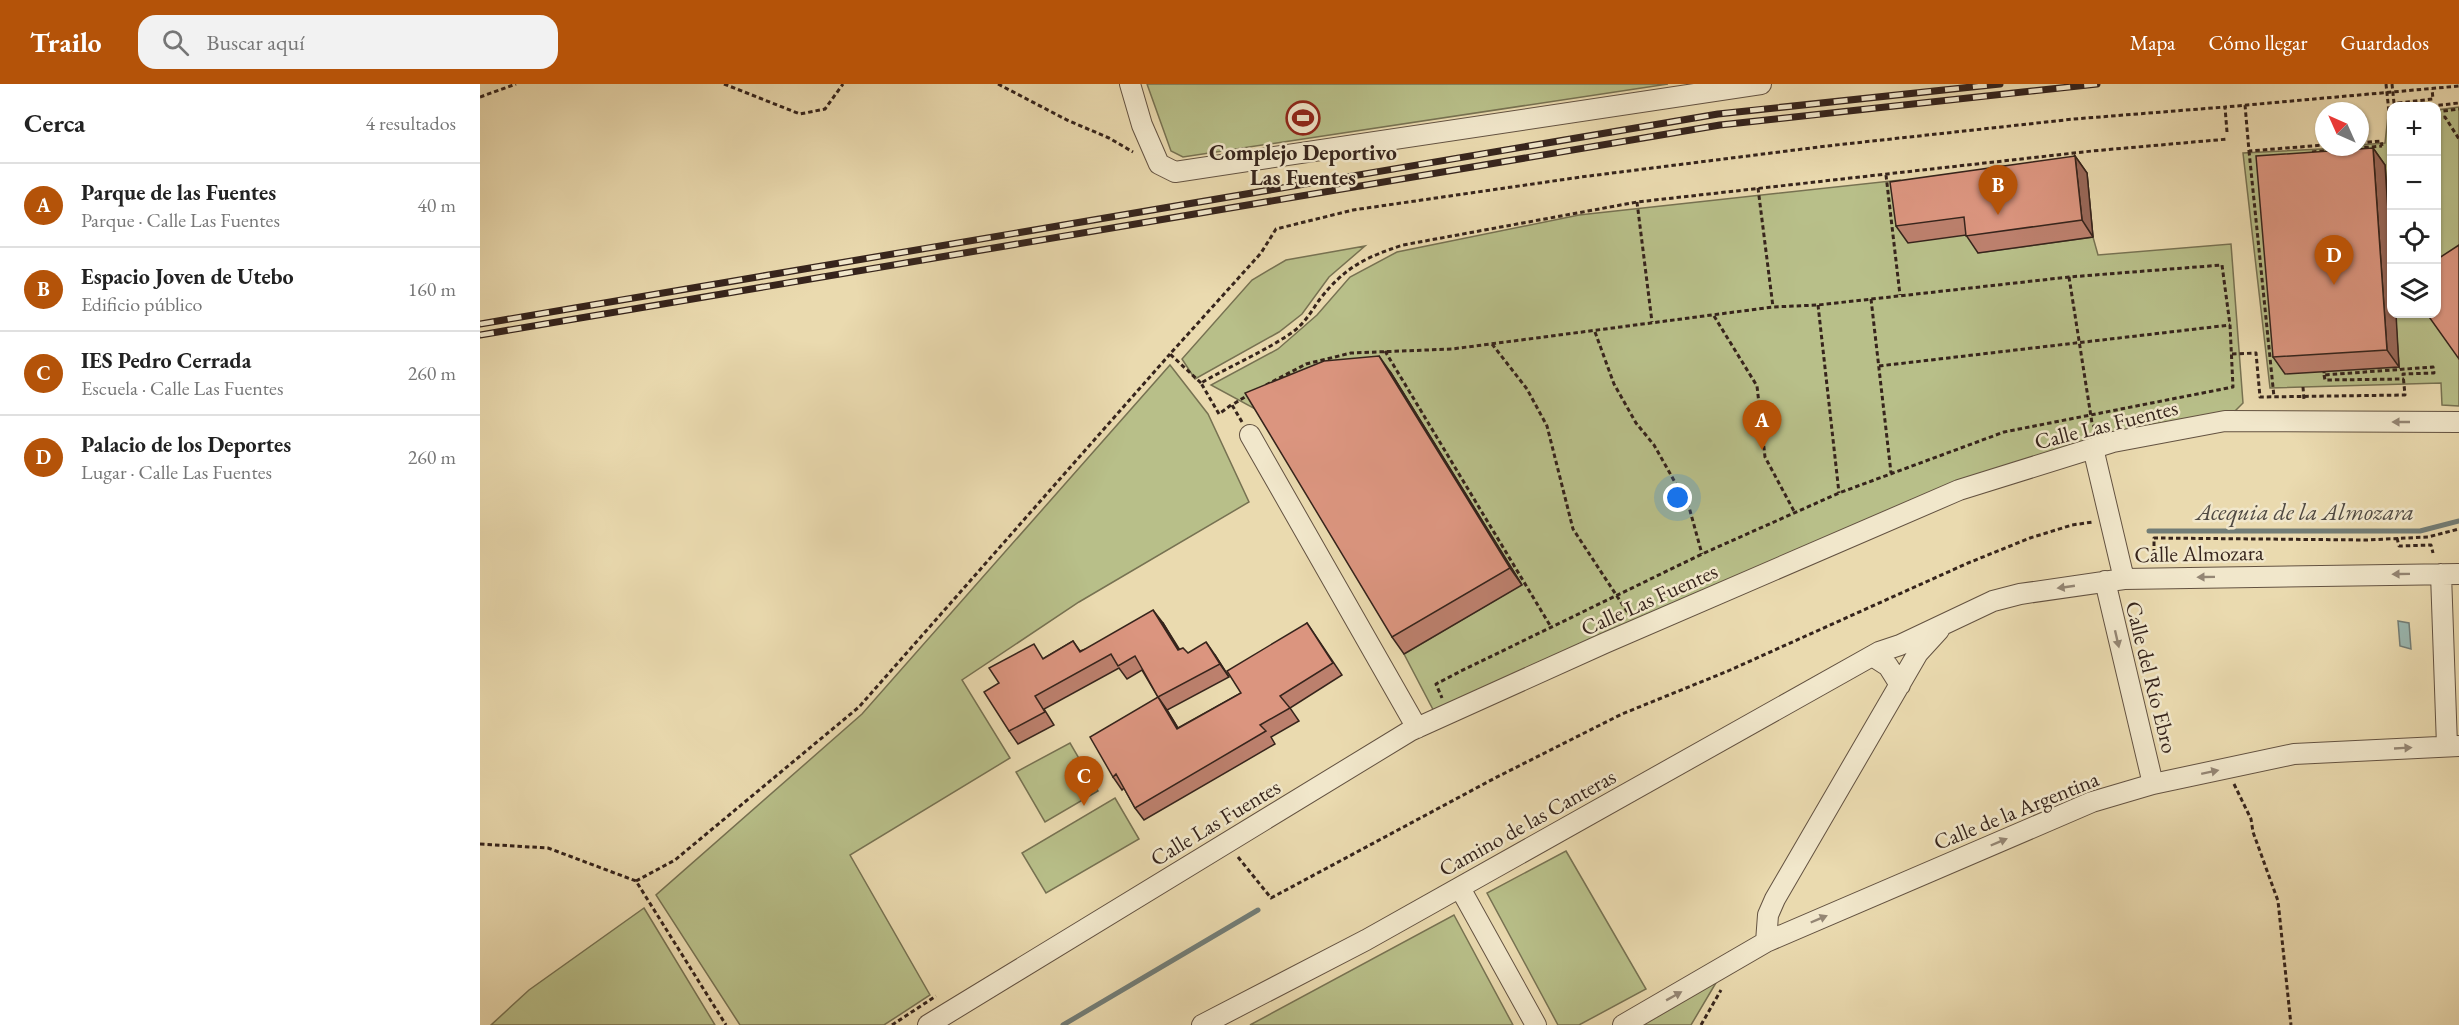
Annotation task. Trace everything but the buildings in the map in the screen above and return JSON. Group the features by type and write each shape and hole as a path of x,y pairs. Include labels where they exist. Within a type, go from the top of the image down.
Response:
{"street":[{"path":"1130,84 1142,125 1159,164 1175,172 1761,84"},
{"name":"Calle Las Fuentes","path":"928,1025 1418,728 1638,629 1959,490 2093,448 2225,421 2459,422"},
{"path":"1250,435 1418,728"},
{"name":"Calle del Río Ebro","path":"2093,448 2153,784"},
{"path":"2450,574 2453,746"},
{"name":"Calle Almozara","path":"1946,623 1969,610 2020,594 2115,580 2450,574"},
{"path":"1766,942 1768,915 1775,898 1910,668 1928,641 1946,623"},
{"name":"Camino de las Canteras","path":"1202,1025 1460,888 1882,652 1946,623"},
{"path":"1900,685 1882,652 1902,654 1910,668"},
{"name":"Calle de la Argentina","path":"1623,1025 1766,942 2092,802 2153,784 2294,754 2453,746"},
{"path":"1460,888 1536,1025"}],"path":[{"path":"480,97 516,84"},
{"path":"724,84 800,114 825,109 843,84"},
{"path":"998,84 1137,154 1156,158"},
{"path":"2386,84 2388,102"},
{"path":"2392,84 2394,103 2433,99 2432,89"},
{"path":"636,881 675,860 859,707 1261,253 1276,229 1353,210 1827,146 2074,119 2459,86"},
{"path":"2441,105 2459,103"},
{"path":"2245,105 2274,407"},
{"path":"2225,107 2227,132"},
{"path":"2441,111 2459,109"},
{"path":"2441,117 2445,117 2459,139"},
{"path":"1201,382 1295,330 1311,314 1319,300 1342,274 1370,255 1403,244 1637,202 2092,151 2228,139"},
{"path":"2369,142 2381,141 2382,146 2369,147"},
{"path":"2249,151 2315,146"},
{"path":"2306,152 2315,151"},
{"path":"1886,174 1900,295"},
{"path":"1758,188 1773,307"},
{"path":"1637,202 1652,322"},
{"path":"1259,388 1306,364 1352,353 1452,349 1773,307 1818,305 2070,277 2222,265 2230,324 2233,387 2004,432 1892,473 1839,493 1702,555 1461,671"},
{"path":"2070,277 2092,415"},
{"path":"1871,299 1892,473"},
{"path":"1818,305 1839,493"},
{"path":"1713,315 1757,386 1765,457 1795,513"},
{"path":"1879,366 2230,324"},
{"path":"1595,332 1614,384 1636,423 1654,445 1689,507 1702,555"},
{"path":"1492,344 1527,389 1547,426 1572,529 1638,629"},
{"path":"1384,351 1552,627"},
{"path":"2232,354 2256,353 2260,397 2303,398 2405,394 2404,379 2403,375 2434,373 2433,367 2324,374 2325,380 2404,379"},
{"path":"1170,354 1201,382 1219,414 1250,394"},
{"path":"2303,387 2304,408"},
{"path":"1232,405 1250,435"},
{"path":"1238,857 1270,898 1495,778 1622,714 1728,671 1968,563 2030,538 2072,525 2098,522"},
{"path":"2154,561 2154,538 2397,538 2428,537 2459,529"},
{"path":"2397,538 2398,546 2431,545 2433,553"},
{"path":"2229,768 2251,819 2253,832 2278,901 2291,1025"},
{"path":"480,844 548,848 636,881 726,1025"},
{"path":"1701,1025 1722,988"},
{"path":"892,1025 936,996"}],"green space":[{"name":"Complejo Deportivo Las Fuentes","path":"1147,84 1668,84 1183,157 1171,151"},
{"path":"2459,107 2459,406 2442,405 2441,383 2270,388 2243,153 2315,149 2315,156 2369,156 2369,144 2385,143 2387,125 2387,318 2441,318 2441,109"},
{"path":"1900,180 1902,199 1976,234 1978,253 2093,237 2098,255 2231,244 2243,403 2225,421 2113,442 1861,533 1438,719 1404,654 1521,585 1391,373 1336,378 1257,410 1211,385 1278,349 1317,315 1350,277 1397,252 1579,215"},
{"path":"1365,246 1329,277 1302,314 1279,332 1195,379 1182,359 1252,280 1286,260"},
{"path":"1170,365 1208,414 1249,502 1079,602 962,680 1010,758 850,855 930,995 884,1025 740,1025 656,895 862,714"},
{"path":"1070,743 1098,791 1045,822 1016,772"},
{"path":"1115,798 1139,839 1046,893 1022,853"},
{"path":"1566,851 1646,989 1579,1025 1558,1025 1487,893"},
{"path":"644,908 715,1025 491,1025 529,990"},
{"path":"1454,915 1513,1025 1250,1025"},
{"path":"1717,981 1691,1025 1637,1025"}],"water":[{"path":"2398,621 2409,623 2411,649 2400,646"}],"waterway":[{"name":"Acequia de la Almozara","path":"2149,531 2420,531 2459,521"},
{"name":"Acequia de la Almozara","path":"1063,1025 1258,910"}],"railway":[{"path":"480,324 1718,114 2000,84"},
{"path":"480,335 1720,125 2097,84"}],"place":[{"name":"Complejo Deportivo Las Fuentes","path":"1303,118"},
{"name":"Espacio Joven de Utebo","path":"1998,215"},
{"name":"Palacio de los Deportes","path":"2334,285"},
{"name":"Parque de las Fuentes","path":"1762,450"},
{"name":"IES Pedro Cerrada","path":"1084,806"}]}
